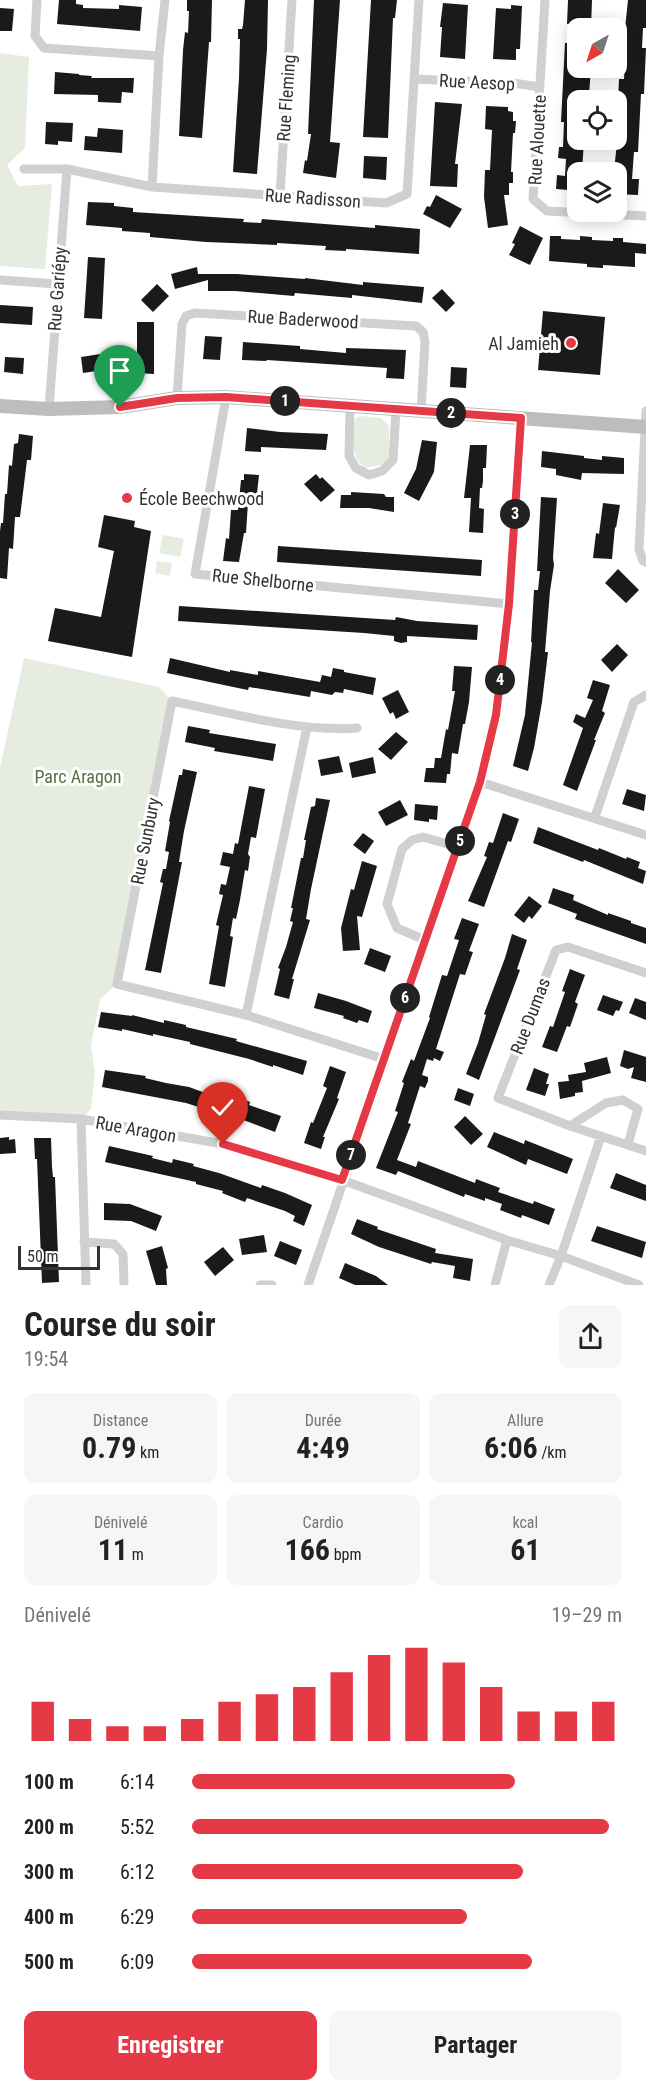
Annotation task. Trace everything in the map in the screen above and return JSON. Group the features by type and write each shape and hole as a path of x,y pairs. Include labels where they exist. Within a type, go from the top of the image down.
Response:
{"street":[{"path":"37,0 35,36 44,48 159,56"},
{"path":"152,187 159,56 165,0"},
{"name":"Rue Fleming","path":"280,195 292,0"},
{"name":"Rue Radisson","path":"24,169 67,169 152,187 386,203 407,194 419,0"},
{"name":"Rue Alouette","path":"546,0 533,199 547,211 646,216"},
{"name":"Rue Aesop","path":"414,79 513,83 540,87"},
{"name":"Rue Gariépy","path":"49,409 67,169"},
{"path":"0,280 57,284"},
{"name":"Rue Baderwood","path":"177,398 182,324 186,316 195,313 416,326 423,332 424,342 421,411"},
{"path":"0,406 49,409 120,407 177,398 226,397 645,427"},
{"name":"Rue Shelborne","path":"226,397 195,574 509,604"},
{"path":"350,406 349,456 356,468 369,476 382,471 393,460 396,409"},
{"path":"646,411 639,549 646,562"},
{"path":"308,1285 342,1180 480,782 496,715 509,604 521,418"},
{"path":"595,818 634,702 646,695"},
{"name":"Rue Sunbury","path":"357,728 331,730 307,728 172,701 117,984 246,1015 384,1059"},
{"path":"246,1015 307,728"},
{"path":"480,782 646,835"},
{"path":"425,940 397,928 387,904 402,849 412,840 423,837 458,847"},
{"name":"Rue Dumas","path":"646,973 568,946 556,950 498,1098 570,1126 646,1151"},
{"path":"570,1126 606,1102 623,1100 638,1109 628,1144"},
{"name":"Rue Aragon","path":"0,1115 81,1119 223,1144 342,1180 639,1285"},
{"path":"81,1119 86,1285"},
{"path":"549,1285 601,1136"},
{"path":"495,1285 507,1240"},
{"path":"84,1242 114,1244 123,1254 124,1285"},
{"path":"260,1285 272,1285"}],"green space":[{"path":"0,53 29,57 25,148 7,165 18,186 52,184 45,269 0,266"},
{"path":"361,416 381,418 389,426 389,455 387,461 381,465 365,468 357,458 354,448 354,423 356,418"},
{"path":"163,535 184,539 180,557 159,553"},
{"path":"157,561 172,563 170,576 155,573"},
{"name":"Parc Aragon","path":"24,658 159,687 172,701 117,984 100,999 91,1046 95,1072 91,1109 81,1119 0,1115 0,768"}],"building":[{"path":"59,0 76,0 76,4 83,5 83,8 119,9 119,5 142,7 140,31 57,24"},
{"path":"187,0 212,0 211,42 209,42 202,138 179,136 183,50 185,32 188,33"},
{"path":"245,0 268,0 267,49 257,174 233,172 239,78 238,29 242,29 243,25"},
{"path":"314,0 340,0 330,142 340,143 336,178 303,173 311,134 308,134"},
{"path":"371,0 397,0 395,18 393,18 388,138 363,137"},
{"path":"568,0 592,0 591,18 567,18"},
{"path":"628,0 646,0 646,28 643,28 642,48 646,48 644,94 641,94 638,152 634,152 632,179 639,179 638,195 627,194 627,162 615,162 616,150 627,150 627,90 618,90 619,79 627,78"},
{"path":"443,3 468,5 465,59 440,57"},
{"path":"511,5 522,6 520,49 516,49 516,60 493,59 496,8 511,9"},
{"path":"0,8 14,9 12,31 0,31"},
{"path":"565,43 567,43 567,78 590,78 589,90 567,90 567,150 583,150 583,162 567,162 567,190 556,189 557,175 565,176 566,159 558,158 559,147 563,147 564,122 561,122"},
{"path":"55,72 92,76 91,78 134,78 133,93 122,92 121,103 98,102 98,95 54,94"},
{"path":"435,102 462,104 455,164 458,164 457,187 430,186"},
{"path":"486,106 508,107 508,111 513,112 513,121 516,121 515,133 513,133 511,172 513,172 513,183 509,183 509,195 504,195 508,225 488,228 484,197 485,170 490,170 492,130 485,129"},
{"path":"46,122 73,123 72,142 58,141 58,145 45,144"},
{"path":"98,128 123,130 122,153 84,150 85,136 97,137"},
{"path":"364,156 387,157 386,180 363,178"},
{"path":"436,195 462,209 450,228 423,214 427,206 430,207"},
{"path":"88,202 114,203 114,206 133,208 133,212 244,219 243,222 261,223 262,219 375,228 375,225 420,229 419,254 346,249 346,251 325,250 326,246 206,242 150,237 150,233 86,225"},
{"path":"520,226 543,238 530,265 509,255"},
{"path":"550,236 580,240 580,236 592,237 592,240 613,241 613,238 623,238 623,242 646,244 646,254 635,253 635,267 603,265 603,268 587,267 587,264 549,261"},
{"path":"88,257 105,258 102,319 84,318"},
{"path":"197,267 198,274 237,274 305,278 363,285 363,282 424,287 422,303 352,295 352,298 295,293 294,296 208,291 208,280 175,289 171,274"},
{"path":"157,284 169,296 153,312 141,300"},
{"path":"442,289 455,303 446,312 432,298"},
{"path":"0,305 33,307 32,325 0,323"},
{"name":"Al Jamieh","path":"543,311 605,317 600,375 538,370"},
{"path":"137,322 154,322 154,374 137,373"},
{"path":"205,336 222,337 220,360 203,359"},
{"path":"243,342 300,346 300,349 346,353 346,348 406,350 404,379 386,378 387,368 242,360"},
{"path":"107,353 110,369 83,373 81,357"},
{"path":"5,357 24,358 23,374 4,372"},
{"path":"451,367 467,368 466,388 450,387"},
{"path":"247,428 328,434 326,450 261,447 261,452 245,451"},
{"path":"19,434 33,436 31,460 27,460 20,517 15,517 13,549 9,548 7,579 0,578 0,531 1,523 3,523 5,494 7,494 9,465 12,466 14,444 18,443"},
{"path":"422,440 437,442 434,472 419,501 404,493 416,469"},
{"path":"470,445 487,445 486,468 483,468 479,508 484,509 483,533 469,532 471,498 464,498"},
{"path":"542,451 602,460 602,456 624,458 624,474 582,473 581,480 556,475 556,469 541,467"},
{"path":"244,474 259,475 256,503 248,503 246,533 244,533 239,562 223,561 226,538 229,539 231,510 238,510 241,480 244,480"},
{"path":"316,474 335,490 321,502 304,484"},
{"path":"351,492 384,494 386,497 394,497 394,512 369,508 340,508 341,495 351,495"},
{"path":"541,497 557,498 554,565 542,702 528,771 513,766 525,715 534,590 538,590 540,571 537,571"},
{"path":"603,503 620,505 612,559 593,558"},
{"path":"104,515 135,521 134,527 151,531 132,657 48,641 55,608 101,617 114,551 98,547"},
{"path":"278,546 482,560 481,576 277,562"},
{"path":"618,569 639,590 626,603 605,583"},
{"path":"179,606 395,620 396,617 417,621 478,625 477,640 407,636 407,642 401,643 394,641 394,636 364,633 178,621"},
{"path":"617,644 628,655 612,672 601,660"},
{"path":"170,658 230,672 230,670 258,675 258,671 320,682 322,675 331,677 333,668 376,678 373,695 344,689 343,693 335,692 332,695 311,691 310,697 249,687 248,690 167,673"},
{"path":"454,666 472,667 469,702 458,754 452,753 450,774 447,774 446,783 424,782 426,768 434,768 435,758 441,758 455,691 452,691"},
{"path":"593,680 610,685 602,711 605,713 577,791 563,785 583,728 573,722 576,714 585,718 593,700 587,698"},
{"path":"398,690 409,712 396,719 393,712 390,714 382,698"},
{"path":"188,726 210,730 209,733 276,744 273,761 214,751 215,748 185,742"},
{"path":"396,732 408,742 391,760 378,749"},
{"path":"339,756 343,772 321,776 318,760"},
{"path":"373,757 376,773 352,778 349,763"},
{"path":"183,769 197,772 184,831 179,862 182,862 161,973 145,970 163,883 160,882 163,869 166,869 169,852 165,851 169,821 179,775 182,775"},
{"path":"249,786 265,789 256,838 251,837 248,871 245,870 236,919 233,918 230,936 233,937 225,987 209,984 219,926 216,925 223,895 219,894 221,884 226,885 230,867 220,865 223,852 233,854 235,843 238,844"},
{"path":"627,789 646,795 644,811 622,804"},
{"path":"316,798 330,800 306,919 310,920 292,979 294,979 289,999 274,995 280,969 278,968 293,922 290,921 293,908 291,908 301,858 303,858 306,840 304,840 311,807 315,806"},
{"path":"400,800 408,815 386,826 378,812"},
{"path":"415,804 438,806 437,820 429,819 429,822 414,820"},
{"path":"503,813 519,819 511,842 508,841 484,907 468,901 487,857 484,856 489,842 493,843"},
{"path":"538,827 598,850 599,848 640,862 638,868 646,871 643,884 584,860 583,862 533,843"},
{"path":"363,833 374,841 365,854 353,845"},
{"path":"362,861 377,866 362,917 357,916 360,950 343,951 341,928 351,889 354,890"},
{"path":"553,888 574,895 573,900 646,928 646,944 575,919 577,914 548,903"},
{"path":"529,896 542,906 532,919 529,916 524,923 514,915"},
{"path":"462,918 479,924 469,951 473,952 465,975 460,974 436,1049 444,1052 440,1061 434,1058 433,1061 427,1059 422,1075 428,1077 428,1081 425,1088 420,1086 408,1123 411,1124 397,1160 416,1167 418,1161 475,1183 476,1179 500,1188 498,1192 555,1209 549,1225 500,1210 502,1204 485,1198 485,1201 465,1194 464,1197 398,1171 396,1175 376,1168 398,1112 395,1111 404,1083 402,1082 411,1059 414,1061 430,1018 442,975 447,976 459,940 454,939"},
{"path":"512,934 527,940 517,969 520,970 479,1080 466,1074"},
{"path":"370,948 391,956 385,972 364,964"},
{"path":"570,969 585,975 575,1002 578,1004 570,1027 567,1026 557,1052 542,1047 550,1026 553,1027"},
{"path":"318,993 372,1011 368,1023 359,1020 357,1023 343,1018 344,1016 314,1008"},
{"path":"603,995 623,1002 619,1011 616,1010 613,1016 597,1010"},
{"path":"635,998 646,1002 646,1020 629,1013"},
{"path":"101,1012 186,1025 186,1027 237,1039 236,1041 307,1061 303,1075 190,1044 190,1042 153,1034 153,1036 122,1029 122,1031 98,1027"},
{"path":"624,1050 646,1057 646,1082 631,1078 634,1067 628,1069 620,1066"},
{"path":"607,1057 611,1073 582,1081 583,1092 560,1099 558,1082 569,1081 568,1075 586,1072 584,1063"},
{"path":"330,1066 346,1072 337,1098 339,1099 323,1137 325,1137 321,1149 304,1143 327,1088 323,1086"},
{"path":"534,1068 549,1074 545,1096 526,1090"},
{"path":"105,1070 146,1076 145,1078 189,1087 227,1101 229,1094 250,1102 249,1105 281,1116 275,1132 238,1118 186,1103 102,1087"},
{"path":"458,1088 474,1094 470,1106 454,1100"},
{"path":"465,1116 483,1134 471,1145 454,1127"},
{"path":"494,1132 524,1144 525,1140 573,1159 567,1174 528,1159 526,1165 487,1147"},
{"path":"9,1137 9,1140 15,1139 16,1153 0,1154 0,1138"},
{"path":"34,1138 51,1138 53,1177 55,1177 59,1282 42,1283 37,1159 35,1159"},
{"path":"109,1146 153,1156 152,1158 172,1163 173,1159 194,1164 193,1166 261,1188 262,1185 312,1205 304,1226 293,1221 295,1216 285,1211 247,1198 245,1202 222,1193 223,1191 196,1184 196,1182 105,1162"},
{"path":"616,1173 646,1185 646,1201 610,1188"},
{"path":"104,1203 130,1204 162,1216 156,1231 131,1221 104,1220"},
{"path":"357,1219 378,1227 377,1229 436,1249 435,1253 473,1259 470,1281 453,1278 455,1266 432,1262 431,1264 379,1247 351,1234"},
{"path":"597,1226 646,1242 642,1258 591,1241"},
{"path":"264,1235 267,1252 242,1255 239,1239"},
{"path":"280,1241 302,1250 296,1265 274,1256"},
{"path":"162,1246 168,1268 166,1269 167,1285 156,1285 146,1251"},
{"path":"223,1247 234,1260 215,1276 204,1262"},
{"path":"345,1263 376,1276 388,1285 355,1285 339,1278"}],"place":[{"name":"Al Jamieh","path":"571,343"},
{"name":"École Beechwood","path":"127,498"}],"route":[{"path":"120,407 177,398 226,397 521,418 509,604 496,715 480,782 342,1180 223,1144"}]}
